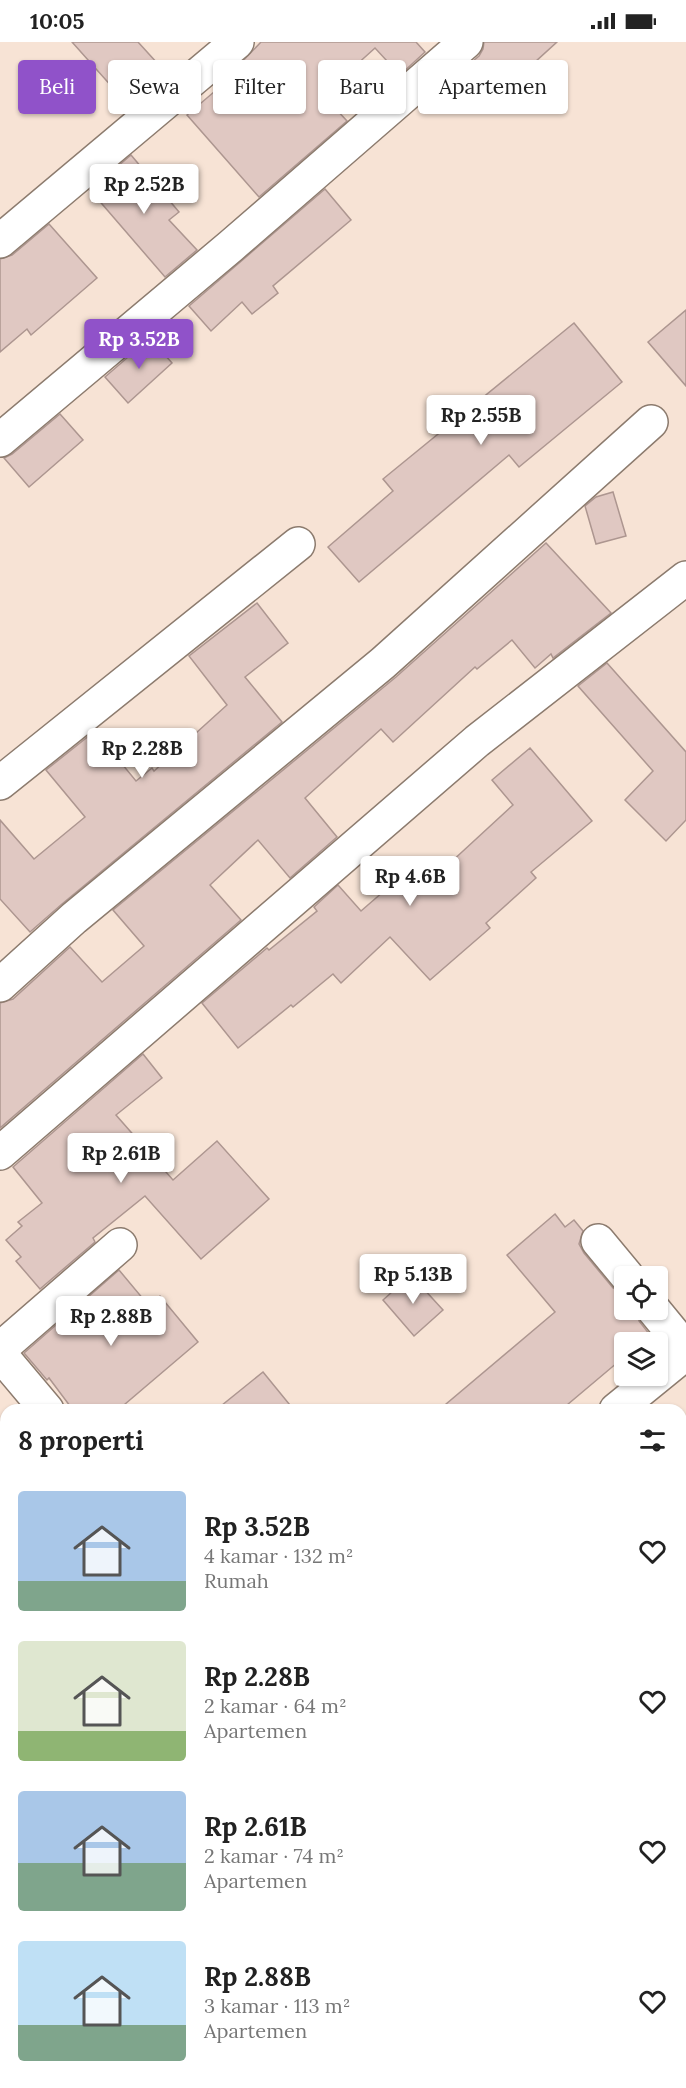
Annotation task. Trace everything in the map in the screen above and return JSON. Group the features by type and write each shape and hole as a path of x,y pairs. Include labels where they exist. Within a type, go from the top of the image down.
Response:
{"street":[{"path":"0,241 237,42"},
{"path":"0,440 231,246 466,42"},
{"path":"0,985 74,918 383,663 651,422"},
{"path":"0,783 298,544"},
{"path":"0,1153 477,741 686,578"},
{"path":"598,1241 619,1266"},
{"path":"0,1349 120,1245"},
{"path":"662,1320 686,1349"},
{"path":"623,1404 686,1353"},
{"path":"0,1354 41,1404"}],"building":[{"path":"72,42 138,42 154,60 108,60 108,82 96,69 96,60 88,60"},
{"path":"261,42 416,42 425,52 406,69 406,60 386,60 375,48 362,60 318,60 318,114 341,114 347,121 259,197 187,115 201,114 201,103 213,93 213,114 306,114 306,60 244,60"},
{"path":"484,42 557,42 537,60 474,60 483,49"},
{"path":"131,155 179,212 169,220 197,250 165,277 90,190"},
{"path":"325,189 351,220 273,286 278,293 252,314 242,302 211,331 189,306"},
{"path":"49,224 97,278 31,335 27,329 0,352 0,259 12,255"},
{"path":"686,310 686,386 648,342"},
{"path":"574,323 622,382 519,467 509,455 359,582 328,547 393,491 383,479"},
{"path":"150,338 172,363 128,403 105,377"},
{"path":"60,414 83,440 29,487 4,458"},
{"path":"613,492 626,536 596,544 585,506 596,497"},
{"path":"546,543 611,613 553,658 551,654 535,668 512,640 477,669 475,667 393,742 381,729 305,798 337,837 290,878 258,840 210,885 241,920 0,1128 0,1003 13,999 70,947 102,982 144,946 113,910 396,677"},
{"path":"257,603 288,643 245,677 282,722 30,932 0,899 0,820 34,859 85,817 46,770 95,731 136,781 152,768 154,771 227,705 189,656"},
{"path":"607,663 686,752 686,820 666,841 625,800 653,771 578,686"},
{"path":"530,748 592,821 531,872 536,878 486,923 490,928 430,980 390,937 341,983 333,974 238,1048 202,1003 267,948 269,950 317,911 314,907 338,885 361,911 422,858 437,875 513,805 492,780"},
{"path":"143,1054 162,1078 116,1115 173,1180 217,1141 269,1199 201,1259 145,1196 93,1238 95,1242 40,1289 16,1261 21,1257 6,1240 22,1226 18,1222 42,1203 13,1167"},
{"path":"555,1214 565,1227 574,1220 583,1231 579,1244 614,1289 614,1320 639,1320 648,1332 614,1332 614,1365 568,1404 446,1404 555,1312 507,1255"},
{"path":"119,1270 149,1306 160,1296 198,1342 125,1404 68,1404 49,1378 47,1380 24,1353"},
{"path":"411,1275 443,1310 414,1336 383,1300"},
{"path":"263,1372 289,1404 223,1404"}]}
